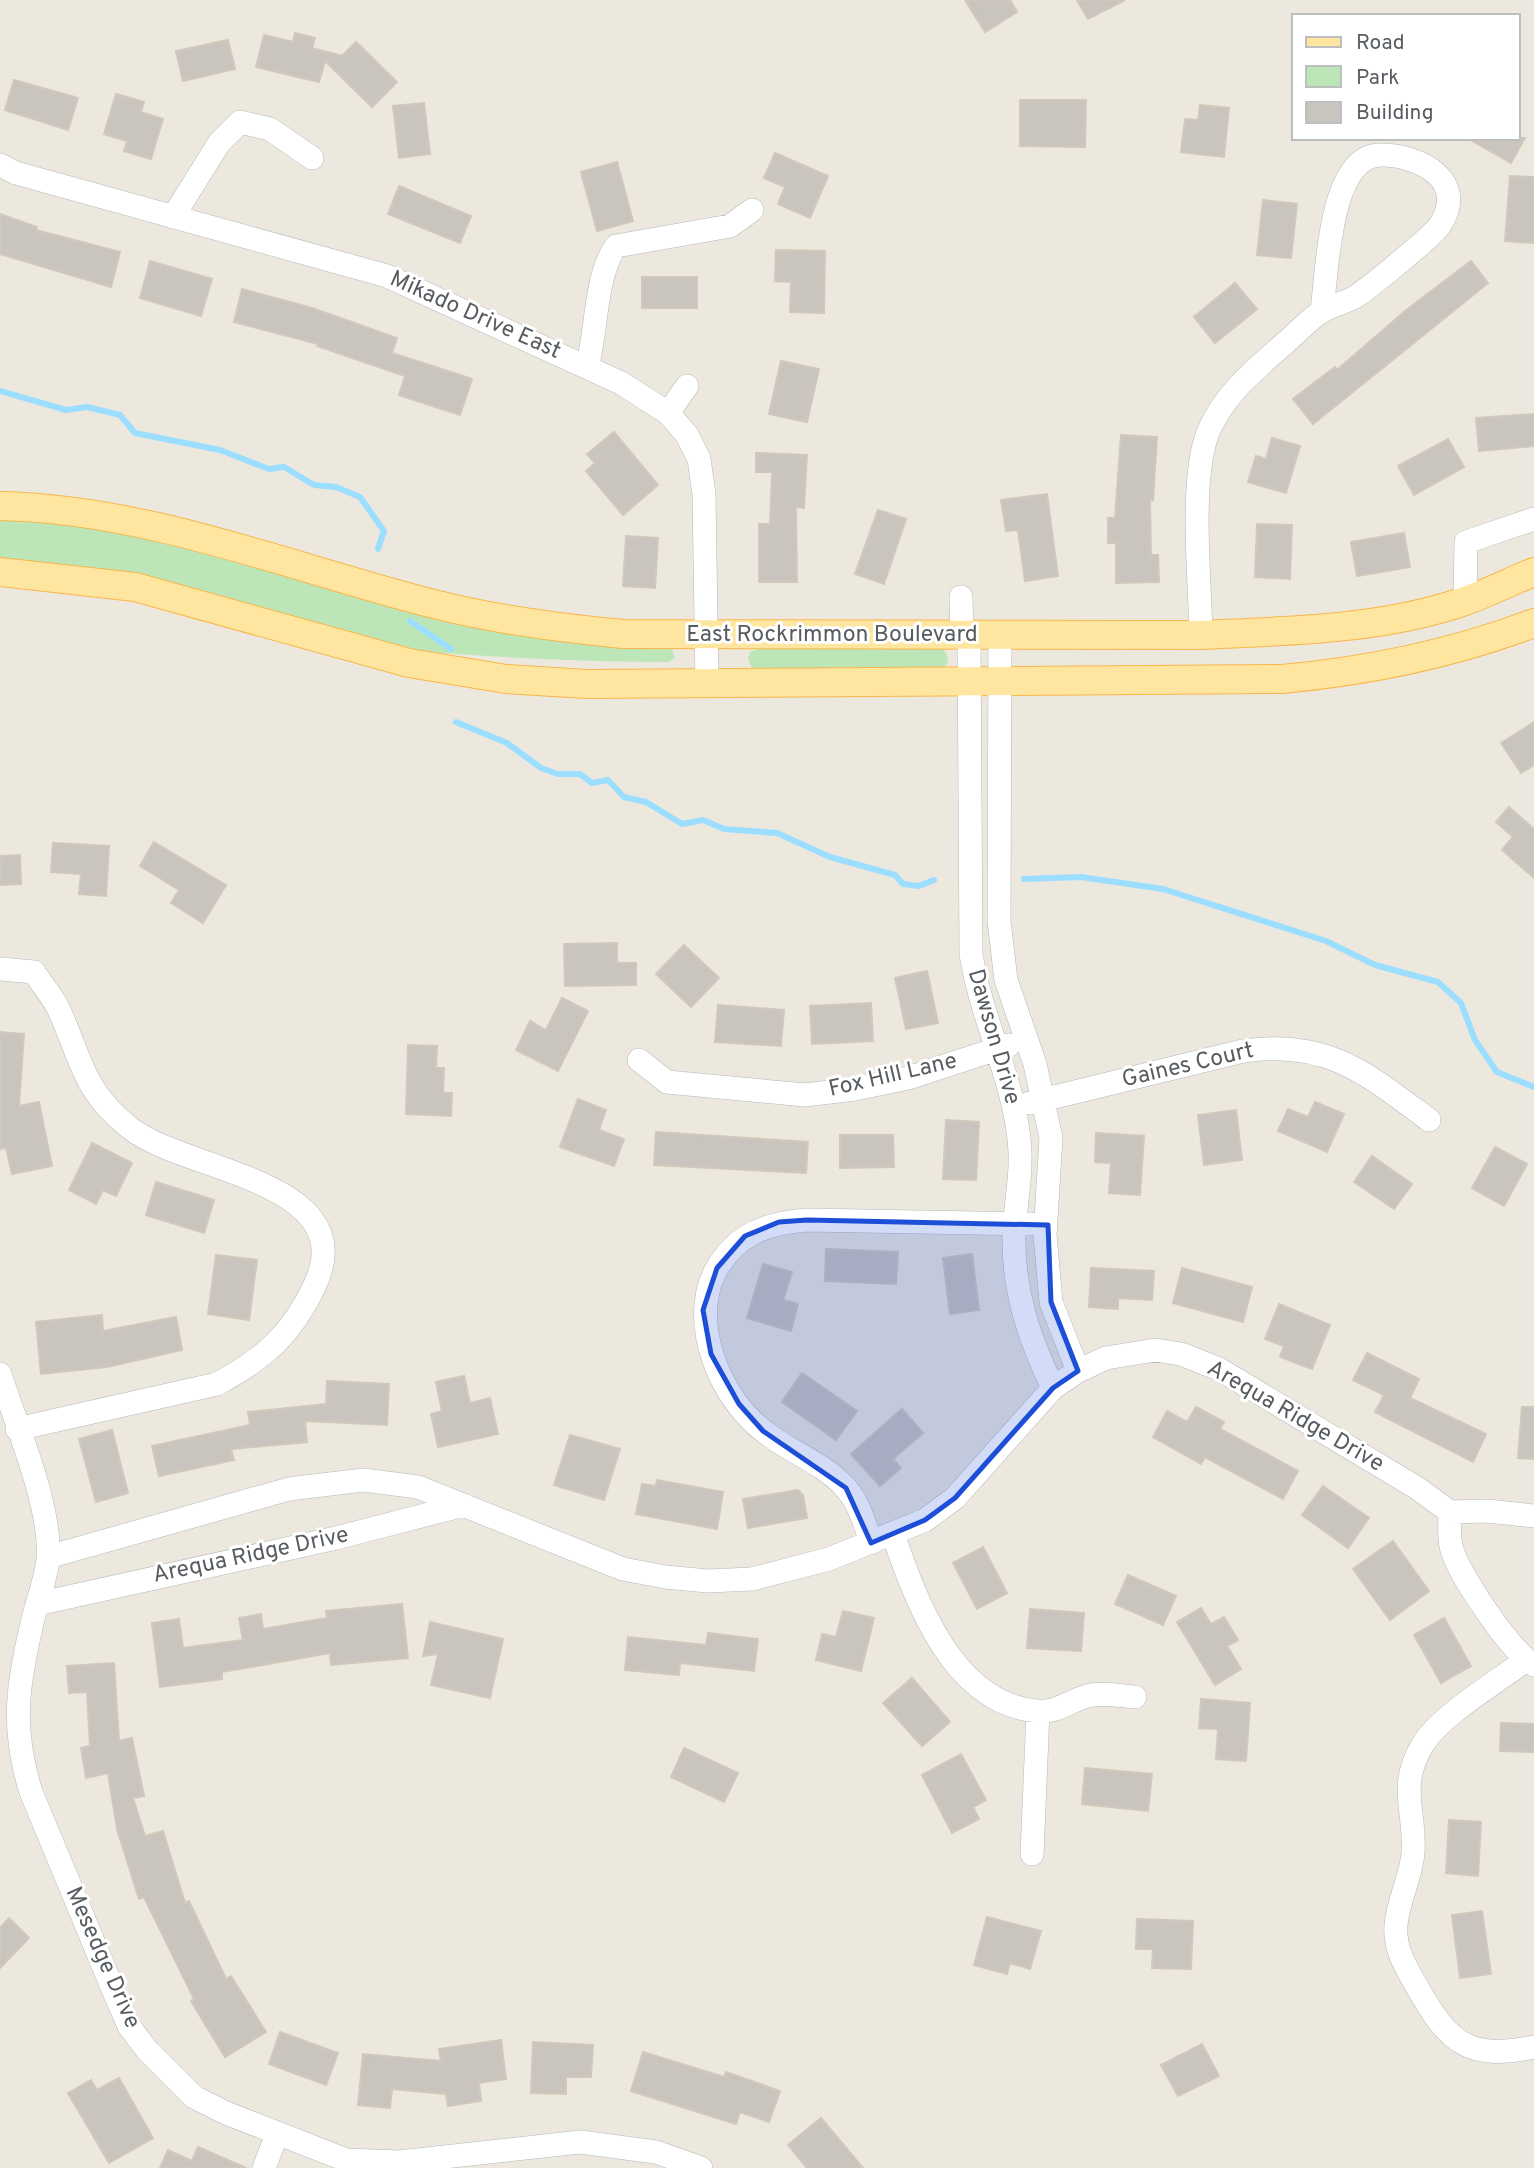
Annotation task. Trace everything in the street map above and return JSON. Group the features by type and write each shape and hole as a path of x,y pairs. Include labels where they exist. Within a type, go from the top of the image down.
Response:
{"main road":[{"name":"East Rockrimmon Boulevard","path":"0,506 65,511 135,523 482,615 548,627 706,636 1201,635 1291,631 1373,623 1465,601 1534,572"},
{"name":"East Rockrimmon Boulevard","path":"0,572 135,587 356,650 458,672 586,684 1282,679 1394,666 1482,643 1534,623"}],"street":[{"path":"173,217 219,143 240,122 270,129 312,158"},
{"path":"1201,635 1198,472 1208,431 1231,391 1322,311 1355,297 1440,226 1448,208 1446,188 1436,172 1422,161 1398,155 1376,155 1349,172 1338,202 1322,311"},
{"name":"Mikado Drive East","path":"0,165 173,217 387,276 621,383 668,412 687,435 699,459 704,494 707,685"},
{"path":"587,367 595,339 605,266 616,246 730,226 752,210"},
{"path":"668,412 687,386"},
{"path":"1465,601 1466,542 1534,519"},
{"name":"Dawson Drive","path":"961,597 969,683 971,954 976,987 1014,1107 1020,1159 1015,1271 1021,1310 1053,1388"},
{"name":"Dawson Drive","path":"1000,636 999,921 1006,980 1044,1100 1051,1138 1046,1268 1051,1302 1078,1371"},
{"path":"0,969 34,972 59,1010 86,1080 99,1100 131,1129 170,1150 292,1199 318,1225 323,1248 320,1274 301,1311 270,1351 241,1371 217,1384 17,1429"},
{"name":"Fox Hill Lane","path":"639,1060 667,1082 805,1095 855,1089 908,1078 1026,1040"},
{"name":"Gaines Court","path":"1014,1107 1243,1051 1273,1047 1303,1050 1363,1070 1429,1120"},
{"path":"871,1543 846,1488 826,1470 763,1431 739,1404 711,1354 703,1310 707,1289 730,1250 746,1236 779,1222 1048,1225"},
{"name":"Arequa Ridge Drive","path":"48,1557 289,1489 328,1482 363,1480 418,1487 623,1569 708,1581 752,1579 788,1572 871,1543 925,1520 955,1497 1053,1388 1078,1371 1106,1358 1154,1350 1181,1354 1219,1369 1417,1488 1450,1511"},
{"name":"Mesedge Drive","path":"0,1374 40,1502 48,1557 17,1696 20,1758 31,1792 114,1994 129,2026 146,2050 194,2097 277,2134 346,2160 372,2163 580,2142 656,2152 701,2168"},
{"name":"Arequa Ridge Drive","path":"37,1604 415,1520 464,1505"},
{"path":"1534,1516 1487,1511 1450,1511 1451,1546 1459,1570 1530,1663 1438,1724 1414,1763 1407,1797 1413,1848 1412,1868 1396,1926 1401,1959 1435,2019 1446,2031 1471,2047 1489,2052 1501,2053 1534,2046"},
{"path":"893,1534 914,1596 928,1623 969,1678 989,1694 1012,1706 1038,1712 1063,1707 1089,1695 1135,1697"},
{"path":"1032,1854 1038,1712"},
{"path":"264,2168 277,2134"}],"highlighted area":[{"path":"807,1220 1048,1225 1051,1302 1078,1371 1053,1388 955,1498 925,1520 871,1543 846,1488 763,1431 739,1404 711,1354 703,1310 717,1268 745,1236 779,1222"}],"green space":[{"path":"0,518 100,528 671,648 675,658 669,662 556,660 441,653 393,646 150,581 51,564 0,560"},
{"path":"760,648 941,648 947,654 948,662 943,669 758,671 752,668 748,659 750,652"}],"building":[{"path":"965,0 1010,0 1017,12 985,32"},
{"path":"1077,0 1125,0 1088,19"},
{"path":"295,33 315,38 312,48 342,56 356,42 397,82 372,107 325,61 319,82 256,67 264,35 293,42"},
{"path":"228,40 235,69 183,81 176,51"},
{"path":"14,80 78,98 68,130 5,110"},
{"path":"116,94 144,102 141,112 163,119 151,159 124,151 127,141 104,134"},
{"path":"1020,100 1086,100 1085,147 1020,146"},
{"path":"424,103 430,154 399,158 393,106"},
{"path":"1200,105 1229,108 1224,157 1181,152 1185,119 1198,120"},
{"path":"1525,138 1511,163 1471,140"},
{"path":"775,153 828,176 810,218 778,204 785,187 764,178"},
{"path":"617,162 633,221 597,231 581,172"},
{"path":"1510,176 1534,177 1534,243 1505,241"},
{"path":"399,186 471,216 460,243 388,214"},
{"path":"1263,200 1297,204 1291,258 1257,255"},
{"path":"0,214 37,227 36,230 120,252 111,287 0,254"},
{"path":"776,250 825,251 824,313 790,312 791,282 775,281"},
{"path":"150,261 212,279 201,316 140,298"},
{"path":"1471,261 1488,283 1313,424 1293,399 1335,367 1337,370 1405,311"},
{"path":"642,277 697,277 697,308 642,308"},
{"path":"1235,283 1257,309 1215,343 1194,317"},
{"path":"242,289 312,308 397,338 392,353 472,379 460,415 399,395 405,376 317,346 318,344 234,322"},
{"path":"781,361 819,369 807,422 769,414"},
{"path":"1534,414 1534,446 1479,451 1476,418"},
{"path":"614,432 658,485 623,515 586,471 595,463 587,454"},
{"path":"1121,435 1157,437 1153,500 1150,500 1151,555 1158,555 1159,582 1116,583 1116,543 1108,543 1108,518 1115,518"},
{"path":"1272,438 1300,446 1286,493 1248,482 1256,456 1266,459"},
{"path":"1448,439 1464,467 1414,495 1398,466"},
{"path":"756,453 807,455 804,508 796,507 797,582 759,582 759,524 770,524 772,472 756,472"},
{"path":"1047,494 1058,576 1025,581 1018,530 1006,531 1001,500"},
{"path":"878,510 906,519 884,584 855,574"},
{"path":"1257,524 1292,525 1290,579 1255,577"},
{"path":"1404,533 1410,567 1357,576 1351,542"},
{"path":"626,536 658,538 655,588 623,586"},
{"path":"1534,722 1534,765 1521,773 1501,743"},
{"path":"1509,807 1534,829 1534,878 1502,850 1513,837 1496,822"},
{"path":"154,842 226,885 203,923 171,903 179,890 140,866"},
{"path":"53,843 109,846 106,896 79,894 81,874 51,872"},
{"path":"20,855 21,884 0,885 0,856"},
{"path":"617,943 617,963 636,963 636,985 565,986 564,944"},
{"path":"684,945 719,978 691,1007 656,974"},
{"path":"927,971 938,1023 906,1029 895,978"},
{"path":"562,998 588,1011 558,1071 516,1050 530,1021 546,1030"},
{"path":"871,1003 873,1041 812,1044 810,1006"},
{"path":"718,1005 784,1010 781,1046 715,1042"},
{"path":"0,1032 24,1034 19,1106 39,1102 52,1166 12,1174 6,1148 0,1149"},
{"path":"408,1045 437,1046 436,1068 444,1068 443,1093 452,1093 451,1116 406,1114"},
{"path":"578,1099 606,1110 599,1130 624,1139 614,1166 560,1147"},
{"path":"1315,1102 1344,1114 1327,1152 1278,1131 1288,1109 1308,1117"},
{"path":"1236,1110 1242,1160 1204,1165 1198,1115"},
{"path":"946,1120 979,1122 976,1180 943,1179"},
{"path":"656,1132 808,1142 806,1173 654,1165"},
{"path":"1096,1133 1144,1136 1140,1195 1109,1193 1111,1163 1095,1162"},
{"path":"840,1135 893,1135 894,1167 840,1168"},
{"path":"92,1143 132,1163 116,1196 103,1190 96,1204 69,1190"},
{"path":"1495,1147 1527,1164 1504,1206 1472,1188"},
{"path":"1372,1156 1412,1184 1394,1209 1354,1182"},
{"path":"156,1182 214,1200 204,1233 146,1215"},
{"path":"826,1249 898,1252 896,1284 825,1281"},
{"path":"972,1254 979,1310 950,1314 943,1258"},
{"path":"216,1255 257,1260 249,1320 208,1314"},
{"path":"763,1264 792,1272 783,1300 798,1304 791,1331 747,1318"},
{"path":"1091,1268 1154,1271 1152,1300 1118,1298 1118,1309 1089,1307"},
{"path":"1182,1268 1252,1287 1243,1322 1173,1303"},
{"path":"1279,1304 1330,1325 1312,1369 1280,1357 1284,1346 1265,1339"},
{"path":"102,1315 103,1331 176,1317 182,1350 107,1367 41,1374 36,1322"},
{"path":"1367,1353 1419,1379 1410,1398 1486,1434 1473,1462 1375,1412 1384,1395 1353,1380"},
{"path":"802,1373 857,1411 836,1440 782,1402"},
{"path":"464,1376 470,1403 490,1398 498,1434 438,1447 431,1414 442,1411 436,1382"},
{"path":"327,1381 389,1384 387,1425 305,1421 307,1442 231,1449 234,1460 159,1476 152,1446 250,1425 248,1412 326,1404"},
{"path":"1196,1407 1224,1422 1220,1429 1298,1471 1283,1499 1205,1457 1201,1464 1153,1437 1167,1411 1187,1422"},
{"path":"1522,1407 1534,1407 1534,1459 1518,1458"},
{"path":"902,1409 923,1433 893,1459 901,1468 880,1486 851,1454"},
{"path":"112,1430 128,1493 96,1502 79,1439"},
{"path":"570,1435 620,1449 604,1500 554,1485"},
{"path":"657,1480 723,1492 717,1529 636,1514 642,1484 656,1486"},
{"path":"1323,1486 1369,1518 1348,1548 1302,1515"},
{"path":"798,1490 803,1495 807,1518 748,1528 743,1499"},
{"path":"1393,1541 1429,1591 1390,1620 1353,1569"},
{"path":"983,1547 1007,1593 977,1609 953,1563"},
{"path":"1128,1575 1176,1596 1163,1625 1115,1604"},
{"path":"402,1604 408,1658 331,1665 330,1653 222,1672 222,1679 160,1687 152,1623 179,1619 183,1648 243,1640 239,1618 261,1614 263,1629 327,1618 326,1611"},
{"path":"1201,1608 1211,1624 1224,1617 1238,1640 1227,1646 1241,1669 1215,1685 1177,1622"},
{"path":"1030,1609 1084,1613 1081,1651 1027,1648"},
{"path":"843,1611 874,1618 861,1671 816,1660 822,1634 836,1637"},
{"path":"1444,1618 1471,1666 1441,1683 1414,1635"},
{"path":"430,1622 503,1639 490,1698 431,1685 438,1654 423,1656"},
{"path":"708,1633 758,1639 754,1671 680,1663 679,1675 625,1670 628,1637 706,1645"},
{"path":"114,1663 119,1741 132,1738 144,1796 133,1798 145,1836 163,1831 185,1903 189,1901 226,1979 231,1976 266,2032 225,2057 191,2001 194,1999 144,1897 139,1899 117,1829 108,1773 86,1778 81,1748 90,1746 87,1692 69,1693 67,1666"},
{"path":"912,1678 950,1722 922,1746 883,1703"},
{"path":"1201,1699 1250,1703 1246,1761 1216,1759 1218,1729 1199,1728"},
{"path":"1501,1723 1534,1724 1534,1752 1500,1751"},
{"path":"684,1748 738,1773 724,1802 671,1777"},
{"path":"961,1754 986,1800 973,1807 979,1819 952,1833 922,1775"},
{"path":"1085,1768 1152,1774 1148,1811 1082,1804"},
{"path":"1449,1820 1481,1822 1478,1876 1446,1873"},
{"path":"1482,1911 1491,1974 1460,1978 1452,1915"},
{"path":"987,1917 1041,1931 1030,1969 1010,1963 1007,1974 974,1965"},
{"path":"9,1918 29,1938 0,1968 0,1928"},
{"path":"1137,1919 1193,1921 1191,1969 1152,1968 1153,1949 1136,1949"},
{"path":"280,2032 338,2053 326,2085 269,2064"},
{"path":"501,2040 506,2079 479,2083 481,2101 448,2106 446,2094 392,2089 390,2108 358,2105 363,2054 441,2061 439,2049"},
{"path":"533,2042 593,2045 591,2077 566,2077 566,2094 531,2093"},
{"path":"1202,2044 1219,2076 1178,2096 1161,2065"},
{"path":"643,2052 724,2077 726,2072 780,2091 769,2122 740,2112 736,2124 631,2091"},
{"path":"119,2078 153,2138 109,2163 68,2093 91,2080 97,2090"},
{"path":"821,2118 863,2168 807,2168 788,2145"},
{"path":"198,2147 246,2168 160,2168 168,2150 192,2161"}],"waterway":[{"path":"0,391 66,410 87,407 120,415 135,433 220,450 269,469 284,467 314,485 336,487 360,497 384,531 378,549"},
{"path":"410,621 451,649"},
{"path":"456,722 507,743 541,768 558,774 580,774 592,783 608,780 624,797 646,802 682,824 703,820 724,829 777,833 830,857 895,875 903,884 919,886 934,880"},
{"path":"1024,879 1081,877 1163,889 1326,941 1375,965 1438,982 1461,1003 1475,1040 1497,1072 1534,1087"}]}
